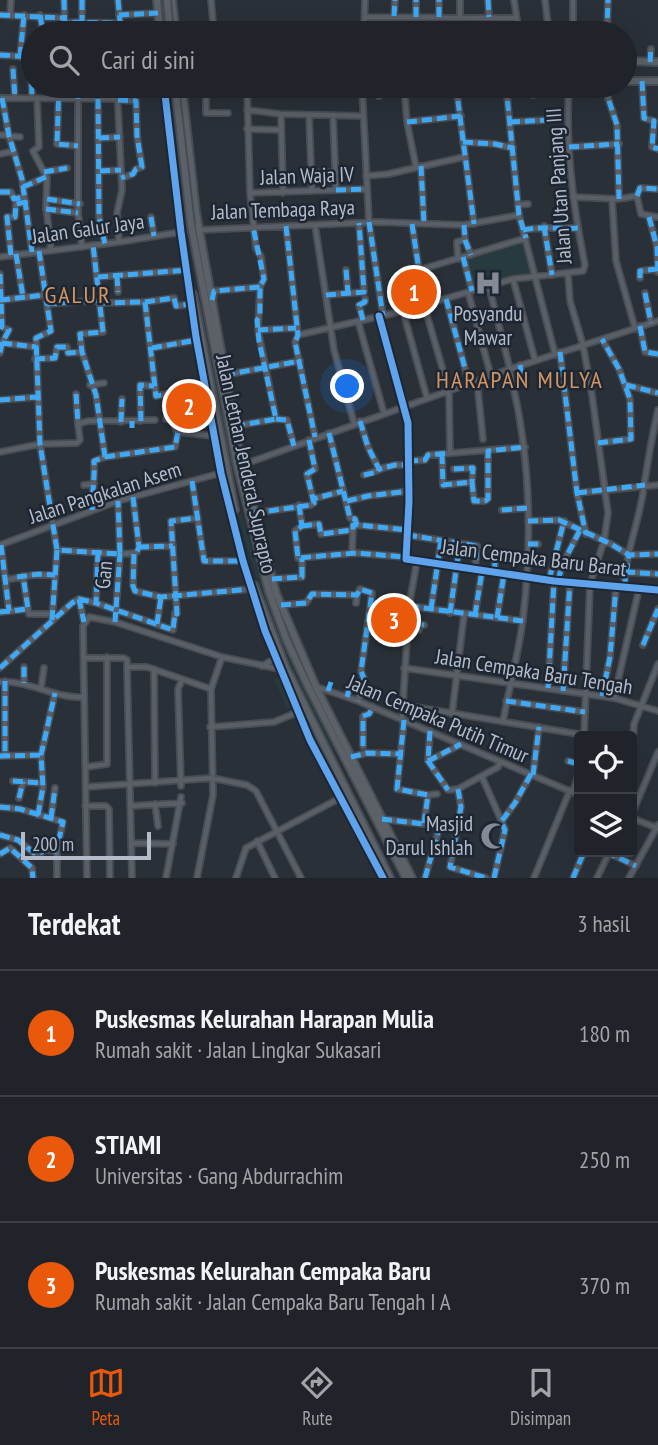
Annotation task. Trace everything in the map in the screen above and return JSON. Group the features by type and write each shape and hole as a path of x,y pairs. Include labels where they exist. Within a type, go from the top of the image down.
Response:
{"main road":[{"path":"157,0 159,21"},
{"path":"169,0 173,21"},
{"path":"169,0 172,21"},
{"path":"158,11 162,14 173,10"},
{"path":"637,81 658,81"},
{"name":"Jalan Letnan Jenderal Suprapto","path":"166,98 191,304 221,473 276,658 310,740 383,878"},
{"name":"Jalan Letnan Jenderal Suprapto","path":"176,98 191,225 247,499 269,592 295,656 363,786 406,878"},
{"name":"Jalan Letnan Jenderal Suprapto","path":"183,98 199,230 247,499 254,513 281,605 298,646 363,786 412,878"},
{"path":"169,124 174,111 181,111 185,118"},
{"name":"Jalan Letnan Jenderal Suprapto","path":"189,282 243,561 251,589 309,718 390,878"},
{"path":"295,656 298,646"}],"street":[{"path":"10,15 11,0"},
{"path":"64,0 65,21"},
{"path":"82,0 83,21"},
{"path":"118,0 120,21"},
{"path":"211,0 213,21"},
{"path":"365,0 365,21"},
{"path":"394,16 395,0"},
{"path":"416,0 416,16"},
{"path":"439,0 439,17"},
{"path":"460,0 460,17"},
{"path":"488,0 489,18"},
{"path":"514,0 517,21"},
{"path":"545,0 548,21"},
{"path":"573,0 573,21"},
{"path":"607,21 608,0"},
{"path":"119,15 158,11"},
{"path":"0,15 40,15 63,18 64,21"},
{"path":"23,21 24,15"},
{"path":"40,15 41,21"},
{"path":"365,17 516,18"},
{"path":"0,55 20,57 21,46"},
{"path":"651,49 654,62"},
{"path":"13,69 15,98"},
{"path":"642,81 644,118 654,121 652,147 658,149"},
{"path":"32,252 23,187 1,98 35,98 39,147 33,151 45,174 51,250"},
{"path":"58,98 57,144 78,146"},
{"path":"68,98 136,101 137,136 142,167 121,178"},
{"path":"205,98 206,113 228,113"},
{"path":"247,98 253,227 264,281 260,287 258,330 276,419"},
{"path":"362,98 366,189 381,316 409,429 406,558"},
{"path":"405,98 407,122 419,167 424,224"},
{"path":"458,98 474,224"},
{"path":"507,98 519,215 558,353 577,494 586,534"},
{"name":"Jalan Utan Panjang III","path":"568,98 573,197 584,270 568,274"},
{"path":"608,98 617,125 619,144 616,261 645,352 658,354"},
{"path":"78,99 78,213 82,247"},
{"path":"98,99 99,217 105,244"},
{"path":"117,100 121,170 117,213 119,242"},
{"path":"247,110 281,114 363,116"},
{"path":"281,114 284,193"},
{"path":"309,115 312,191"},
{"path":"334,115 336,190"},
{"path":"407,122 461,116"},
{"path":"510,122 547,120"},
{"path":"247,129 281,130"},
{"path":"0,135 20,137"},
{"path":"99,138 120,137"},
{"path":"463,142 513,148"},
{"path":"569,147 619,144"},
{"path":"0,154 13,151"},
{"path":"366,176 388,174 464,157"},
{"path":"23,187 45,174 67,168"},
{"path":"100,171 121,170"},
{"path":"311,173 336,172"},
{"path":"658,189 640,188 637,197 641,214 658,218"},
{"name":"Jalan Waja IV","path":"250,193 366,189"},
{"path":"0,192 11,192 13,199 25,200"},
{"path":"573,197 637,197"},
{"path":"47,199 80,204"},
{"path":"23,297 7,217 15,218 16,204 25,200"},
{"path":"518,205 528,204"},
{"path":"46,209 78,213"},
{"name":"Jalan Tembaga Raya","path":"199,230 369,222 464,225 519,215"},
{"path":"151,217 154,236"},
{"path":"640,278 640,271 657,270 657,247 649,217"},
{"path":"326,295 364,292 359,223"},
{"path":"412,224 425,304 449,391 450,453"},
{"path":"315,225 340,376 357,422 379,469"},
{"path":"464,225 465,240 471,255"},
{"path":"286,226 298,334 295,338 316,437"},
{"path":"523,230 544,226 555,229 578,228"},
{"path":"544,226 552,275"},
{"name":"Jalan Galur Jaya","path":"0,257 181,232"},
{"path":"427,398 403,311 398,280 418,271 526,238"},
{"path":"465,240 457,242 491,376"},
{"path":"93,245 103,331 80,334 105,457"},
{"path":"359,249 373,248"},
{"path":"39,251 51,331 37,336 35,359 42,475 57,550 52,617"},
{"path":"98,277 188,270"},
{"path":"346,270 348,293"},
{"path":"0,274 2,327 9,330 1,344 0,353"},
{"path":"298,334 403,311 513,279 568,274 570,301 583,345 608,516 604,541 590,584 586,731"},
{"path":"117,275 118,292"},
{"path":"513,279 535,360"},
{"path":"212,300 214,291 260,287"},
{"path":"489,287 525,447 528,508 523,621 503,722"},
{"path":"645,293 651,323"},
{"path":"1,300 46,295"},
{"path":"47,304 175,299 176,306 191,304"},
{"path":"365,299 365,302 359,305 361,321 384,414"},
{"path":"446,299 469,383"},
{"path":"145,302 155,396 205,388"},
{"path":"243,465 520,365 658,321"},
{"path":"258,330 296,327"},
{"path":"598,443 631,440 631,401 626,385 602,339"},
{"path":"152,348 197,340"},
{"path":"1,344 36,347"},
{"path":"35,359 55,358 57,347 67,347 68,353 82,352"},
{"path":"225,375 300,361"},
{"path":"520,365 522,376"},
{"path":"477,381 484,439"},
{"path":"92,385 104,383"},
{"path":"141,421 140,385 154,386"},
{"path":"626,385 658,393"},
{"path":"0,452 40,444 79,442 76,394"},
{"path":"0,400 37,397"},
{"path":"121,422 122,399"},
{"path":"624,588 658,410"},
{"path":"78,424 99,419 132,425 155,420"},
{"path":"92,510 94,461 175,447 178,432 172,419 166,419"},
{"path":"235,426 287,419 294,446"},
{"path":"178,432 214,436"},
{"path":"329,433 351,519 355,519 352,553"},
{"path":"254,513 314,504 307,474 315,468 309,440"},
{"path":"364,475 395,465 425,460 428,455 525,447"},
{"path":"454,469 472,468 474,500 487,500 488,451"},
{"path":"442,454 443,485 472,482"},
{"name":"Jalan Pangkalan Asem","path":"1,545 118,501 221,473"},
{"path":"192,481 205,562 243,561"},
{"path":"84,485 95,484"},
{"path":"577,494 658,485"},
{"path":"313,499 343,491"},
{"path":"347,501 409,491"},
{"path":"133,497 139,547 134,553 133,589 161,597 251,589"},
{"path":"57,550 120,554 118,501"},
{"path":"299,505 302,526"},
{"path":"502,510 528,508"},
{"path":"0,668 52,617 79,599 173,630 175,613 177,614 177,595 172,520 198,518"},
{"path":"528,521 564,521 629,555 658,554"},
{"path":"548,688 554,581 564,521"},
{"path":"272,579 302,577 295,530 318,523 320,534 353,530"},
{"path":"355,524 478,547 475,569"},
{"path":"554,581 580,530"},
{"path":"431,609 441,541"},
{"path":"450,613 460,543"},
{"path":"528,544 538,544"},
{"path":"1,545 9,611"},
{"path":"139,547 173,546"},
{"path":"96,603 98,552"},
{"name":"Gan","path":"115,622 120,554 134,553"},
{"name":"Jalan Cempaka Baru Barat","path":"300,558 352,553 406,558 554,581 658,590"},
{"path":"494,572 496,554"},
{"path":"417,561 407,623 397,789 437,794"},
{"path":"475,615 482,571"},
{"path":"625,572 658,574"},
{"path":"497,618 504,574"},
{"path":"5,580 23,576 55,575"},
{"path":"23,576 29,614 52,617"},
{"path":"563,691 570,582"},
{"path":"602,696 610,657 616,587"},
{"path":"356,603 360,589 372,594 361,671 364,679 358,701"},
{"path":"614,698 639,589"},
{"path":"281,605 306,603 312,594 357,595"},
{"path":"152,634 161,597"},
{"path":"79,599 84,622 87,878"},
{"path":"409,606 523,621"},
{"path":"0,612 28,609"},
{"path":"643,645 658,609"},
{"path":"391,615 419,630"},
{"path":"452,714 464,615"},
{"path":"84,622 91,616 222,657 281,669"},
{"path":"142,630 145,620"},
{"path":"407,623 424,625"},
{"path":"86,767 107,764 107,657"},
{"path":"197,878 212,804 211,689 222,657"},
{"path":"84,658 126,659 132,878"},
{"path":"261,666 276,658"},
{"path":"633,731 640,705 658,664"},
{"path":"24,667 24,683"},
{"path":"127,667 154,669 211,689"},
{"path":"41,688 44,668"},
{"name":"Jalan Cempaka Baru Tengah","path":"404,668 614,698 658,711"},
{"path":"154,669 155,783"},
{"path":"40,755 2,756 2,681 16,679 68,697 84,697"},
{"path":"181,784 178,689 183,680"},
{"path":"328,691 331,682"},
{"path":"347,697 350,686"},
{"name":"Jalan Cempaka Putih Timur","path":"316,687 373,707 577,794"},
{"path":"38,815 42,783 40,755 55,693"},
{"path":"506,701 585,712"},
{"path":"403,705 574,734"},
{"path":"363,746 363,716 369,714 373,707"},
{"path":"211,727 274,722 299,712"},
{"path":"501,822 532,775 539,727"},
{"path":"430,731 428,761 448,790 458,789 498,767 500,762"},
{"path":"428,761 461,744"},
{"path":"637,804 658,752"},
{"path":"351,757 367,753 401,754"},
{"path":"568,761 574,763"},
{"path":"482,776 505,831 494,878"},
{"path":"86,787 181,784 212,778 247,785 256,791 301,878"},
{"path":"13,781 42,783"},
{"path":"19,798 23,782"},
{"path":"534,878 574,784"},
{"path":"51,818 55,788"},
{"path":"458,789 461,807 451,868 486,878"},
{"path":"424,823 428,794"},
{"path":"166,878 181,797"},
{"path":"236,878 244,850 257,840 340,797"},
{"path":"130,806 182,803"},
{"path":"155,804 158,827"},
{"path":"85,806 106,806 108,809 110,878"},
{"path":"0,807 16,808 63,823 57,852 57,878"},
{"path":"382,818 457,828"},
{"path":"629,878 657,827 637,818"},
{"path":"425,878 440,825"},
{"path":"0,835 18,839 34,853 45,849 57,852"},
{"path":"257,840 275,878"},
{"path":"131,843 173,844"},
{"path":"0,854 10,848 32,868 33,878"},
{"path":"573,878 582,857"},
{"path":"597,878 608,857"},
{"path":"618,857 636,866"}],"green space":[{"path":"525,240 533,272 496,282 493,274 471,280 465,258"},
{"path":"195,293 201,293 231,461 227,462"},
{"path":"236,514 243,548 268,625 390,878 383,878 295,704 287,708 274,679 283,675 265,631 232,515"},
{"path":"242,514 271,605 293,662 334,749 331,751 290,664 267,606 238,515"}],"marked path":[{"path":"64,0 65,21"},
{"path":"82,0 82,21"},
{"path":"118,0 120,21"},
{"path":"394,16 395,0"},
{"path":"416,0 416,17"},
{"path":"439,0 439,17"},
{"path":"488,0 489,17"},
{"path":"607,21 608,0"},
{"path":"119,15 158,13"},
{"path":"0,15 63,18 64,21"},
{"path":"23,21 24,15"},
{"path":"40,15 41,21"},
{"path":"20,57 21,46"},
{"path":"650,62 651,49"},
{"path":"0,55 21,56"},
{"path":"13,69 15,98"},
{"path":"642,81 644,118 654,121 652,147 658,149"},
{"path":"2,98 9,136 22,179 32,252"},
{"path":"59,98 57,144 78,146"},
{"path":"458,98 474,224"},
{"path":"507,98 519,215 526,238"},
{"path":"608,98 617,125 619,199"},
{"path":"98,99 99,217 105,244"},
{"path":"118,100 136,101 137,136 142,167 121,178"},
{"path":"407,122 461,116"},
{"path":"510,122 547,120"},
{"path":"99,138 120,137"},
{"path":"463,142 513,148"},
{"path":"569,147 619,144"},
{"path":"421,166 424,224"},
{"path":"44,172 67,168"},
{"path":"100,171 121,170"},
{"path":"23,187 46,177"},
{"path":"637,196 640,188 658,189"},
{"path":"336,190 366,189"},
{"path":"0,192 11,192 14,199 24,197"},
{"path":"47,199 80,204"},
{"path":"11,255 7,217 15,217 16,204 26,202"},
{"path":"46,209 78,213"},
{"path":"151,217 154,236"},
{"path":"649,217 657,247 658,272"},
{"path":"369,222 383,316"},
{"path":"326,295 364,292 359,223"},
{"path":"412,224 419,270"},
{"path":"464,225 465,240 471,255"},
{"path":"286,226 298,335 295,342 315,437"},
{"path":"544,226 552,275"},
{"path":"235,426 276,419 259,341 257,320 260,316 260,287 264,279 253,227"},
{"path":"523,230 578,228"},
{"path":"92,510 94,461 105,457 96,395 82,352 80,334 103,332 93,245"},
{"path":"39,251 51,331 36,338 40,444 57,550"},
{"path":"16,254 23,297"},
{"path":"463,257 472,291"},
{"path":"640,278 640,271 657,269"},
{"path":"98,277 188,270"},
{"path":"346,270 348,293"},
{"path":"417,271 427,304"},
{"path":"0,274 2,327 9,330 0,353"},
{"path":"117,276 118,292"},
{"path":"212,300 214,291 260,287"},
{"path":"645,293 651,323"},
{"path":"0,300 45,295"},
{"path":"145,302 174,298 176,306 191,304"},
{"path":"363,320 359,305 365,302 365,299"},
{"path":"446,299 469,383"},
{"path":"47,304 100,300"},
{"path":"100,303 145,302 156,396 205,388"},
{"path":"640,326 645,352 658,354"},
{"path":"258,330 296,328"},
{"path":"598,443 631,439 630,399 619,369 602,339"},
{"path":"152,348 197,340"},
{"path":"2,343 36,347"},
{"path":"35,359 55,358 57,347 67,347 68,353 82,352"},
{"path":"560,352 577,493 586,534"},
{"path":"225,375 300,361"},
{"path":"520,365 522,376"},
{"path":"141,421 140,385 154,386"},
{"path":"626,385 658,393"},
{"path":"76,394 78,424"},
{"path":"0,400 37,397"},
{"path":"121,422 122,399"},
{"path":"276,419 287,420 294,446"},
{"path":"132,421 132,428"},
{"path":"360,421 368,447 379,469 408,465"},
{"path":"105,457 175,447 178,432"},
{"path":"329,433 350,518 355,519 357,525 407,530"},
{"path":"309,440 315,469 307,474 313,499"},
{"path":"442,454 443,485 472,482 474,501 485,501 488,499 488,451 525,447"},
{"path":"408,461 425,460 428,455 450,453"},
{"path":"454,469 473,468 472,482"},
{"path":"364,475 378,472 379,469"},
{"path":"192,481 204,561 243,561"},
{"path":"577,493 645,485"},
{"path":"254,513 311,505 314,503 313,499 343,491"},
{"path":"347,501 409,491"},
{"path":"133,497 139,547 134,553 135,591 161,597 251,589"},
{"path":"52,620 57,550 120,554 118,501"},
{"path":"299,505 302,526 295,531 298,558 356,553 405,557"},
{"path":"502,510 528,508"},
{"path":"98,552 96,603 173,630 175,613 177,614 171,521 198,518"},
{"path":"528,521 559,520 629,555 658,554"},
{"path":"549,580 564,521"},
{"path":"302,526 319,524 321,534 353,530 355,525"},
{"path":"558,581 562,565 580,530"},
{"path":"407,535 477,546 475,570"},
{"path":"431,609 441,541"},
{"path":"450,613 460,543"},
{"path":"528,544 538,544"},
{"path":"1,545 9,611"},
{"path":"139,547 173,546"},
{"path":"115,622 120,554 127,553"},
{"path":"494,572 496,554"},
{"path":"624,588 629,555"},
{"path":"272,579 302,577 302,558"},
{"path":"475,615 482,571"},
{"path":"625,572 658,574"},
{"path":"497,618 504,574"},
{"path":"17,577 55,575"},
{"path":"0,612 28,609 23,576"},
{"path":"548,688 554,581"},
{"path":"563,691 570,582"},
{"path":"602,696 610,657 616,587"},
{"path":"281,605 306,603 312,594 357,595 360,589 372,593 361,671 364,679 358,701"},
{"path":"157,624 161,597"},
{"path":"79,599 84,622"},
{"path":"0,668 72,603 79,599 96,603"},
{"path":"409,606 523,621"},
{"path":"643,645 658,609"},
{"path":"391,615 408,617"},
{"path":"407,623 424,625"},
{"path":"24,667 24,683"},
{"path":"5,681 5,756"},
{"path":"328,691 331,682"},
{"path":"347,697 350,686"},
{"path":"38,815 43,787 41,755 55,693"},
{"path":"506,701 585,712"},
{"path":"363,746 363,716 369,714 373,707"},
{"path":"404,720 397,789 428,795 424,823"},
{"path":"533,775 539,727"},
{"path":"430,731 428,761 448,790"},
{"path":"428,761 461,744"},
{"path":"351,757 367,753 401,754"},
{"path":"0,756 41,755"},
{"path":"568,761 574,763"},
{"path":"494,878 505,830 501,822 531,774"},
{"path":"13,781 42,783"},
{"path":"19,798 23,782"},
{"path":"51,818 55,788"},
{"path":"458,789 461,807 450,867 486,878"},
{"path":"0,807 20,809 63,822 59,839"},
{"path":"382,819 457,828"},
{"path":"425,878 440,825"},
{"path":"0,835 18,840 34,853 45,849 57,852"},
{"path":"0,854 10,848 32,868 33,878"},
{"path":"573,878 582,857"},
{"path":"617,857 636,866"}],"cycle path":[{"path":"165,98 196,337 221,473 243,561 265,631 310,740 383,878"},
{"path":"379,316 408,423 409,501 406,559 554,581 658,590"}],"place":[{"name":"Posyandu Mawar","path":"488,283"},
{"name":"Puskesmas Kelurahan Harapan Mulia","path":"414,292"},
{"name":"STIAMI","path":"189,406"},
{"name":"Puskesmas Kelurahan Cempaka Baru","path":"394,620"},
{"name":"Masjid Darul Ishlah","path":"494,836"}],"district":[{"name":"GALUR","path":"78,295"},
{"name":"HARAPAN MULYA","path":"520,380"}]}
